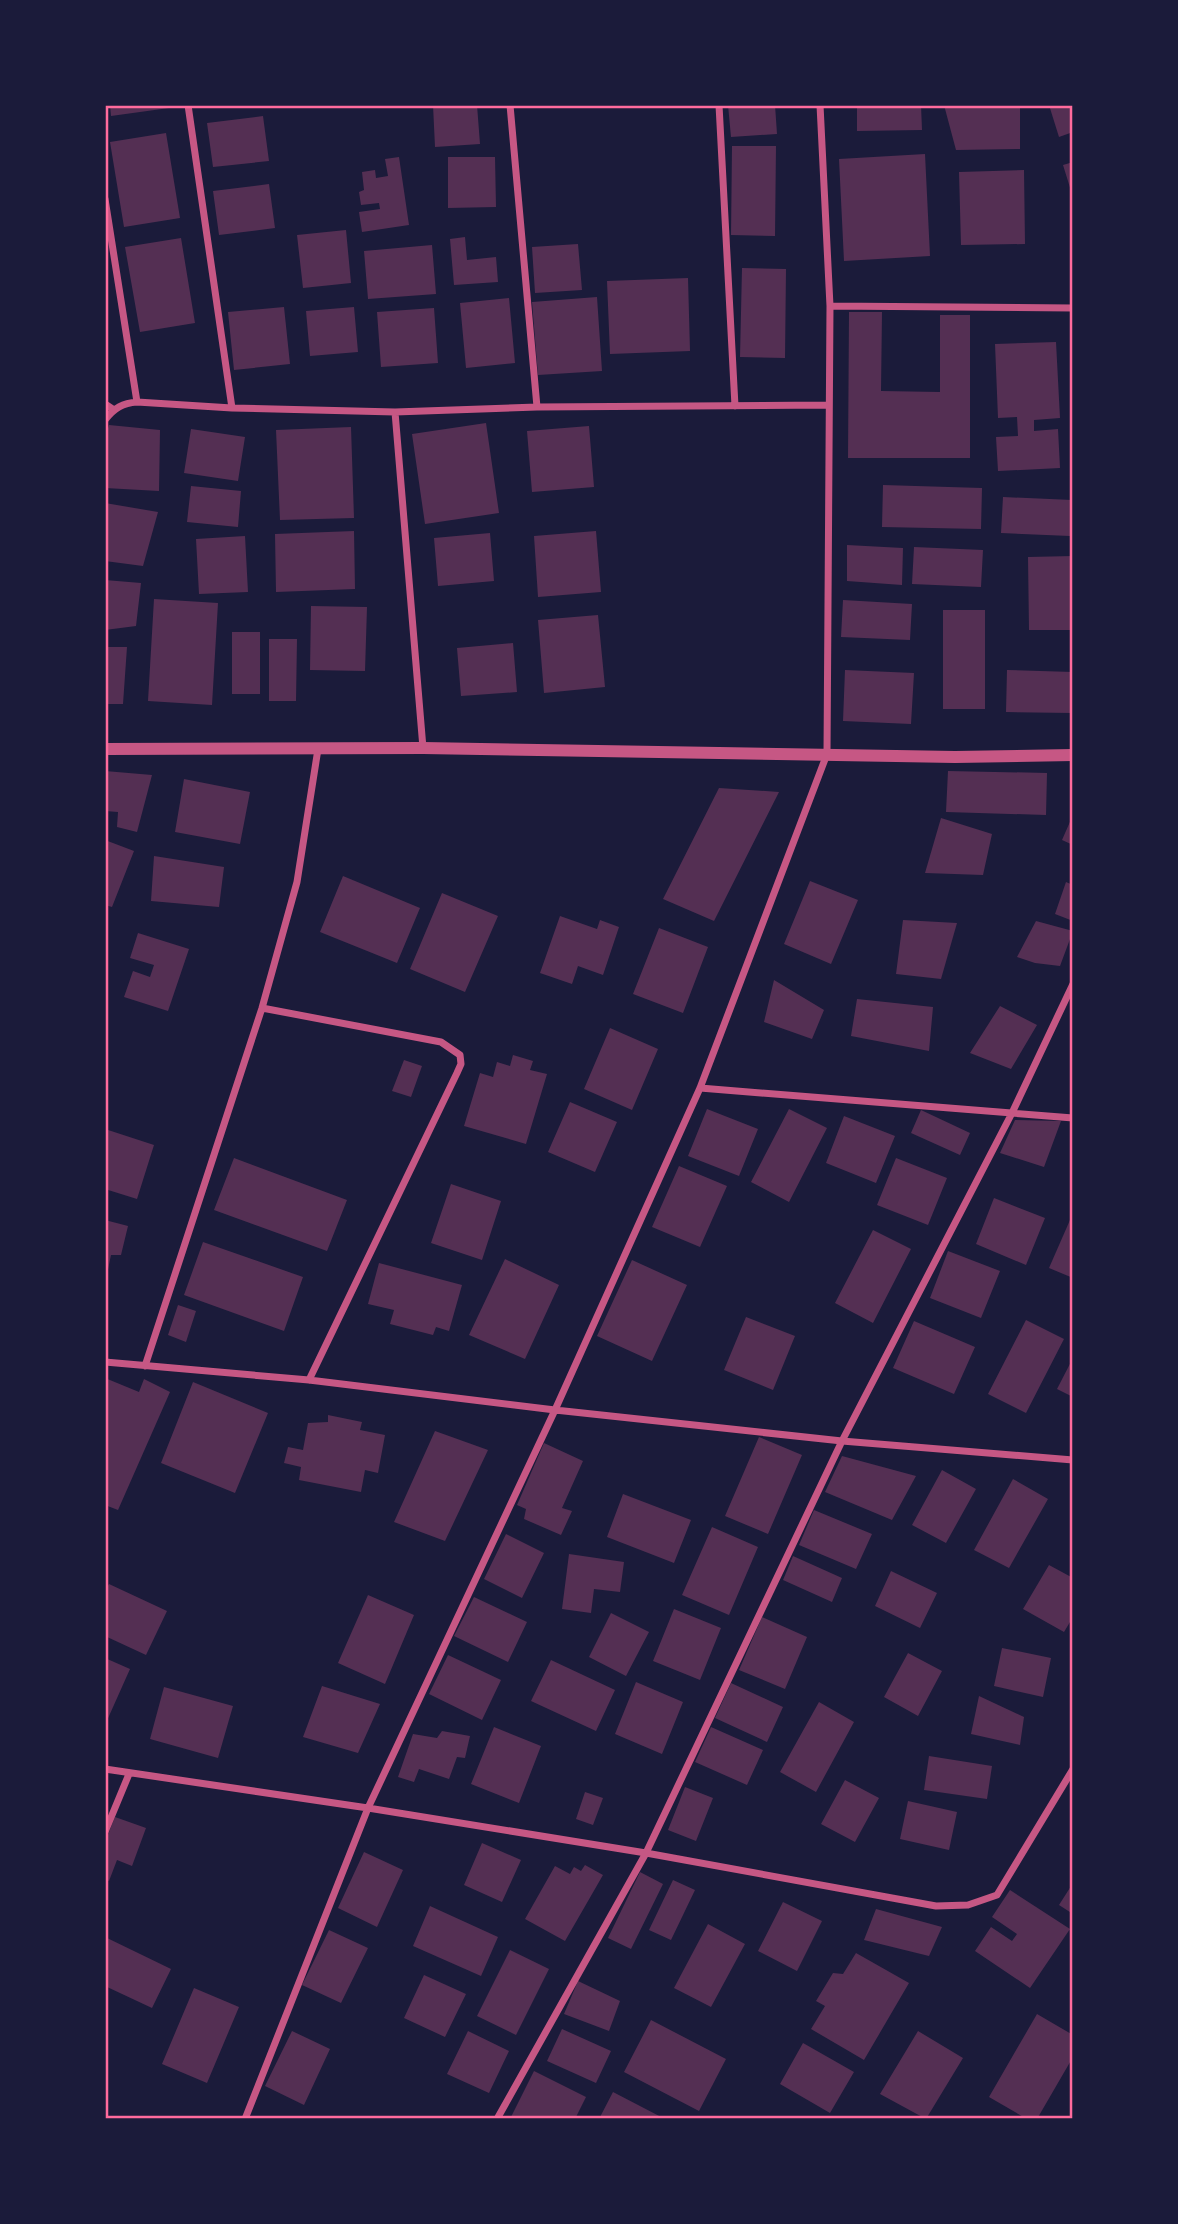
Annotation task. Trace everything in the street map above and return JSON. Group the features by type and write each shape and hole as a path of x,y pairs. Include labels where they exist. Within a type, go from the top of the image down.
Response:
{"street":[{"path":"188,105 232,408"},
{"path":"510,105 537,407"},
{"path":"719,105 736,406"},
{"path":"245,2119 368,1808 555,1410 700,1088 827,754 830,306 820,105"},
{"path":"105,199 137,402"},
{"path":"830,306 1073,308"},
{"path":"105,420 125,403 137,402 232,408 395,411 828,405"},
{"path":"105,404 114,410"},
{"path":"395,411 423,748"},
{"path":"105,749 423,748 955,757 1073,755"},
{"path":"145,1366 262,1008 297,882 318,749"},
{"path":"498,2119 646,1853 842,1441 1012,1113 1073,984"},
{"path":"262,1008 441,1042 460,1055 461,1064 457,1073 309,1380"},
{"path":"700,1088 1073,1118"},
{"path":"105,1362 309,1380 842,1441 1073,1460"},
{"path":"105,1769 646,1853 936,1906 968,1905 996,1895 1073,1769"},
{"path":"105,1832 129,1774"}],"building":[{"path":"110,105 169,105 169,108 111,116"},
{"path":"433,105 477,105 480,144 435,147"},
{"path":"728,105 775,105 777,134 731,137"},
{"path":"857,105 921,105 922,130 857,131"},
{"path":"944,105 1020,105 1020,149 956,150"},
{"path":"1049,105 1073,105 1073,132 1059,137"},
{"path":"263,116 269,161 213,167 207,123"},
{"path":"166,133 180,218 124,227 110,142"},
{"path":"732,146 776,146 775,236 731,235"},
{"path":"925,154 930,256 844,261 839,159"},
{"path":"399,157 409,225 362,232 359,212 380,209 379,203 361,205 359,192 364,190 362,172 375,170 376,178 388,176 385,159"},
{"path":"448,157 495,157 496,207 448,208"},
{"path":"1073,162 1073,194 1072,194 1063,165"},
{"path":"1024,170 1025,244 961,245 959,172"},
{"path":"269,184 275,228 219,235 213,191"},
{"path":"346,230 351,283 303,288 297,235"},
{"path":"465,237 467,260 496,257 498,282 454,285 450,239"},
{"path":"181,238 195,323 140,332 125,247"},
{"path":"578,244 582,290 535,293 532,247"},
{"path":"432,245 436,294 368,299 364,251"},
{"path":"742,268 786,269 785,358 740,357"},
{"path":"688,278 690,351 610,354 607,281"},
{"path":"597,297 602,371 538,375 532,302"},
{"path":"509,298 515,363 466,368 460,303"},
{"path":"284,307 290,364 234,370 228,312"},
{"path":"354,307 358,352 310,356 306,311"},
{"path":"434,308 438,363 381,367 377,312"},
{"path":"849,312 882,312 881,391 940,392 940,315 970,315 970,458 848,458"},
{"path":"1056,342 1060,418 1034,420 1034,431 1058,429 1060,468 998,471 996,437 1018,436 1017,417 998,418 995,344"},
{"path":"486,423 499,513 425,524 412,434"},
{"path":"109,425 160,430 159,491 105,488 105,438"},
{"path":"589,426 594,487 532,492 527,431"},
{"path":"351,427 354,518 280,520 276,430"},
{"path":"191,429 245,437 238,481 184,473"},
{"path":"883,485 982,488 981,529 882,527"},
{"path":"191,486 241,491 238,527 187,522"},
{"path":"1003,497 1072,500 1070,536 1001,533"},
{"path":"105,503 158,512 143,566 105,561"},
{"path":"354,531 355,589 276,592 275,534"},
{"path":"596,531 601,592 538,597 534,536"},
{"path":"490,533 494,581 438,586 434,538"},
{"path":"245,536 248,592 199,594 196,539"},
{"path":"847,545 903,548 902,585 847,581"},
{"path":"914,547 983,550 981,587 912,584"},
{"path":"1073,556 1073,630 1029,630 1028,557"},
{"path":"105,580 141,583 136,626 105,630"},
{"path":"154,599 218,603 212,705 148,701"},
{"path":"843,600 912,604 910,640 841,637"},
{"path":"311,606 367,607 365,671 310,670"},
{"path":"943,610 985,610 985,709 943,709"},
{"path":"598,615 605,687 544,693 538,620"},
{"path":"232,632 260,632 260,694 232,694"},
{"path":"269,639 297,639 296,701 269,701"},
{"path":"513,643 517,692 461,696 457,648"},
{"path":"105,647 127,647 123,704 105,704"},
{"path":"845,670 914,673 911,724 843,721"},
{"path":"1007,670 1073,672 1073,713 1006,712"},
{"path":"105,771 152,775 137,832 117,827 118,812 105,811"},
{"path":"948,771 1047,773 1046,815 946,812"},
{"path":"184,779 250,792 240,844 175,832"},
{"path":"719,788 779,792 714,921 663,899"},
{"path":"1073,815 1073,845 1062,840"},
{"path":"941,818 992,834 983,875 925,873"},
{"path":"105,840 134,851 112,907 105,905"},
{"path":"154,856 224,867 219,907 151,901"},
{"path":"343,876 420,908 397,963 320,932"},
{"path":"810,881 858,900 831,964 784,944"},
{"path":"1066,882 1073,885 1073,921 1055,914"},
{"path":"442,893 498,916 465,992 410,969"},
{"path":"560,916 597,929 600,920 619,927 603,975 578,966 572,984 540,973"},
{"path":"903,920 957,923 941,979 896,974"},
{"path":"1036,921 1073,931 1060,966 1035,963 1017,957"},
{"path":"659,928 708,947 683,1013 633,994"},
{"path":"138,933 189,949 168,1011 124,997 133,971 150,977 154,965 130,958"},
{"path":"774,980 824,1010 812,1039 764,1022"},
{"path":"857,999 933,1007 929,1051 851,1036"},
{"path":"1000,1006 1037,1025 1011,1069 970,1053"},
{"path":"610,1028 658,1049 632,1110 584,1089"},
{"path":"513,1055 533,1061 530,1070 547,1074 526,1144 464,1126 480,1073 493,1077 497,1062 510,1066"},
{"path":"404,1060 422,1066 411,1097 392,1091"},
{"path":"570,1102 617,1122 595,1172 548,1152"},
{"path":"707,1109 758,1129 739,1176 688,1156"},
{"path":"789,1109 827,1128 789,1202 751,1182"},
{"path":"921,1110 970,1133 960,1155 911,1133"},
{"path":"844,1116 895,1136 876,1183 826,1163"},
{"path":"1015,1120 1061,1121 1044,1167 1000,1153"},
{"path":"105,1129 154,1145 137,1199 105,1189"},
{"path":"234,1158 347,1200 327,1251 214,1210"},
{"path":"896,1158 947,1178 928,1225 877,1205"},
{"path":"679,1166 727,1186 700,1247 652,1227"},
{"path":"451,1184 501,1201 482,1260 431,1243"},
{"path":"994,1198 1045,1218 1026,1265 976,1244"},
{"path":"105,1220 128,1226 121,1255 111,1255 106,1279"},
{"path":"1070,1220 1073,1222 1073,1278 1049,1268"},
{"path":"873,1230 911,1249 873,1323 835,1303"},
{"path":"203,1242 303,1277 284,1331 184,1295"},
{"path":"948,1251 1000,1271 981,1318 930,1298"},
{"path":"505,1259 559,1285 525,1359 469,1335"},
{"path":"632,1260 687,1285 652,1361 597,1336"},
{"path":"379,1263 462,1285 449,1331 436,1327 433,1335 390,1324 394,1310 368,1304"},
{"path":"178,1305 196,1311 186,1342 168,1335"},
{"path":"746,1317 795,1336 773,1390 724,1370"},
{"path":"1026,1320 1064,1339 1026,1413 988,1394"},
{"path":"914,1321 975,1347 954,1394 893,1368"},
{"path":"1073,1358 1073,1397 1057,1389"},
{"path":"105,1378 139,1392 144,1379 170,1392 118,1510 105,1505"},
{"path":"193,1382 268,1413 235,1493 161,1463"},
{"path":"328,1415 362,1422 360,1430 385,1435 378,1473 365,1470 361,1492 299,1480 301,1467 284,1463 288,1447 303,1450 308,1423 328,1422"},
{"path":"435,1431 488,1450 445,1541 394,1522"},
{"path":"759,1437 802,1455 768,1534 725,1516"},
{"path":"544,1443 583,1461 562,1508 572,1511 561,1535 524,1519 526,1509 517,1505"},
{"path":"842,1456 916,1476 892,1520 825,1492"},
{"path":"942,1470 976,1489 946,1543 912,1525"},
{"path":"1013,1479 1048,1499 1009,1568 974,1550"},
{"path":"623,1494 691,1520 674,1563 607,1537"},
{"path":"814,1510 872,1534 856,1569 799,1545"},
{"path":"712,1527 758,1547 729,1615 682,1595"},
{"path":"506,1534 544,1553 522,1598 484,1579"},
{"path":"569,1554 624,1562 620,1592 594,1589 591,1613 562,1609"},
{"path":"793,1556 842,1578 832,1602 783,1580"},
{"path":"1049,1565 1073,1578 1073,1617 1064,1632 1023,1609"},
{"path":"891,1571 937,1593 920,1628 875,1606"},
{"path":"109,1584 167,1611 146,1655 105,1636 105,1591"},
{"path":"368,1595 414,1615 385,1684 338,1663"},
{"path":"474,1597 527,1622 508,1662 454,1636"},
{"path":"674,1609 721,1628 700,1680 653,1661"},
{"path":"611,1613 649,1632 626,1676 589,1657"},
{"path":"762,1617 807,1637 785,1689 739,1670"},
{"path":"1002,1648 1051,1658 1043,1697 994,1686"},
{"path":"908,1653 942,1671 918,1716 884,1697"},
{"path":"448,1655 501,1680 482,1720 429,1694"},
{"path":"105,1658 130,1669 105,1725"},
{"path":"551,1660 615,1690 596,1731 531,1701"},
{"path":"636,1682 683,1702 662,1754 615,1734"},
{"path":"731,1683 783,1707 767,1742 715,1718"},
{"path":"322,1686 380,1704 358,1753 303,1737"},
{"path":"164,1687 233,1706 218,1758 150,1739"},
{"path":"979,1696 1024,1717 1020,1745 971,1734"},
{"path":"819,1702 854,1722 816,1792 780,1772"},
{"path":"494,1727 541,1746 519,1803 471,1784"},
{"path":"711,1727 763,1750 747,1785 695,1762"},
{"path":"442,1731 470,1736 465,1758 457,1757 449,1779 419,1769 414,1782 398,1777 413,1734 437,1738"},
{"path":"929,1756 992,1766 987,1799 924,1790"},
{"path":"845,1780 879,1798 855,1842 821,1824"},
{"path":"685,1787 713,1798 696,1841 668,1830"},
{"path":"585,1792 603,1798 593,1825 576,1819"},
{"path":"908,1801 957,1812 949,1850 900,1839"},
{"path":"115,1817 146,1828 132,1866 117,1860 109,1881 105,1879 105,1842"},
{"path":"482,1843 521,1860 502,1902 464,1885"},
{"path":"364,1852 403,1870 377,1927 338,1908"},
{"path":"585,1865 603,1875 565,1941 525,1919 555,1866 570,1874 574,1867 581,1871"},
{"path":"640,1872 663,1884 631,1949 608,1938"},
{"path":"673,1880 695,1890 671,1940 649,1930"},
{"path":"1073,1883 1073,1914 1059,1905"},
{"path":"1010,1890 1070,1929 1030,1988 975,1951 991,1927 1012,1941 1017,1934 992,1917"},
{"path":"783,1902 822,1921 797,1971 758,1951"},
{"path":"430,1906 498,1937 481,1976 413,1946"},
{"path":"876,1909 942,1927 929,1956 864,1940"},
{"path":"708,1924 745,1944 711,2007 674,1988"},
{"path":"329,1930 368,1948 341,2003 302,1985"},
{"path":"105,1937 171,1969 152,2008 105,1986"},
{"path":"510,1950 549,1969 516,2035 477,2016"},
{"path":"856,1953 909,1983 864,2060 811,2029 825,2006 816,2001 833,1973 843,1974"},
{"path":"424,1975 466,1994 445,2037 404,2018"},
{"path":"578,1981 620,2001 609,2031 564,2014"},
{"path":"194,1988 239,2007 207,2083 162,2064"},
{"path":"1037,2014 1073,2035 1073,2057 1037,2119 1027,2119 989,2097"},
{"path":"651,2020 726,2059 699,2111 624,2072"},
{"path":"562,2029 611,2051 596,2083 547,2061"},
{"path":"292,2031 330,2049 304,2105 265,2086"},
{"path":"468,2031 509,2051 489,2093 447,2074"},
{"path":"918,2031 963,2058 926,2119 880,2094"},
{"path":"803,2043 854,2072 830,2113 780,2084"},
{"path":"534,2071 586,2097 575,2119 510,2119"},
{"path":"613,2092 665,2119 599,2119"}]}
